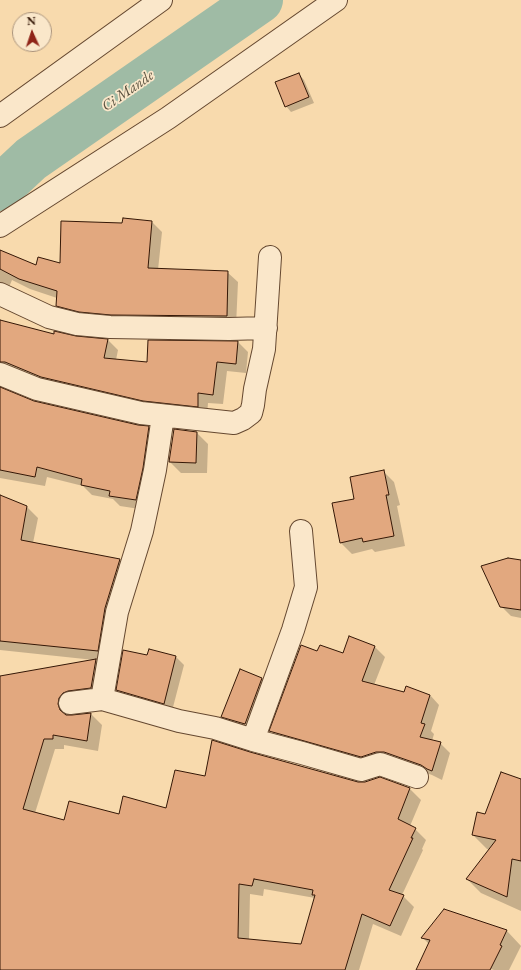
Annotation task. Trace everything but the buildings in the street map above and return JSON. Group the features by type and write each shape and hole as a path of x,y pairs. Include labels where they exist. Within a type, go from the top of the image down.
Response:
{"street":[{"path":"0,116 161,0"},
{"path":"0,226 168,118 336,0"},
{"path":"0,374 37,389 141,413 234,423 251,413 264,349 270,257"},
{"path":"0,294 49,317 77,324 110,327 266,328"},
{"path":"102,699 117,612 142,531 155,470 163,416"},
{"path":"253,740 294,630 306,587 301,531"},
{"path":"70,703 102,699 179,721 215,728 361,770 380,764 417,777"}],"waterway":[{"name":"Ci Mande","path":"0,188 31,159 260,0"}]}
